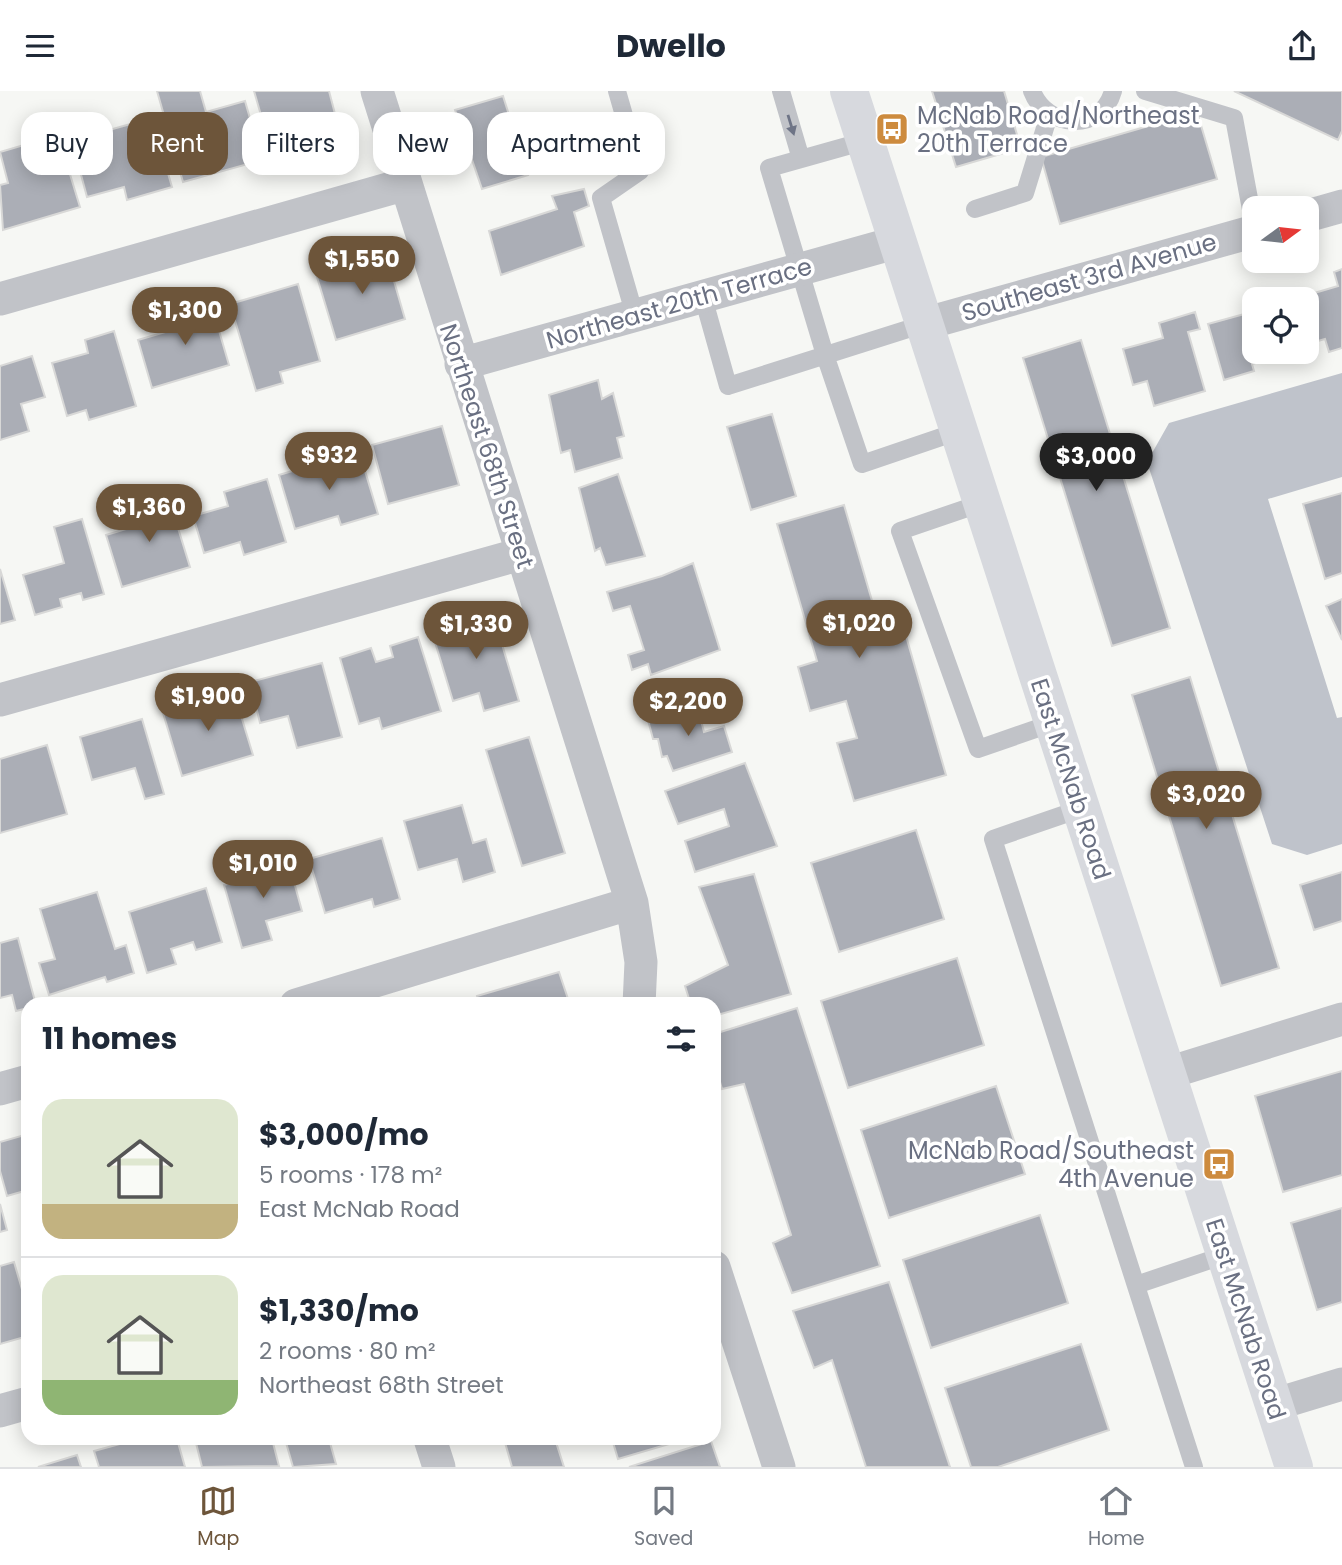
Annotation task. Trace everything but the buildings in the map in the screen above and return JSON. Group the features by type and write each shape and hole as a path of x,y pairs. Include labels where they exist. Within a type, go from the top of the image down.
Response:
{"street":[{"name":"Northeast 68th Street","path":"377,91 632,903 641,962 639,997"},
{"name":"East McNab Road","path":"849,91 1294,1467"},
{"path":"0,299 406,184"},
{"path":"1320,212 1342,206"},
{"name":"Southeast 3rd Avenue","path":"924,324 1242,235"},
{"name":"Northeast 20th Terrace","path":"461,364 898,242"},
{"path":"0,700 521,554"},
{"path":"322,997 632,903"},
{"path":"1168,1073 1342,1019"},
{"path":"0,1089 21,1083"},
{"path":"721,1289 779,1467"},
{"path":"1273,1405 1342,1384"},
{"path":"0,1412 21,1405"},
{"path":"432,1445 439,1467"}],"lane":[{"path":"617,91 640,171 601,198 635,316"},
{"path":"780,91 801,159"},
{"path":"1031,91 1038,105 1049,115 1063,121 1078,122 1104,109 1113,91"},
{"path":"1145,91 1234,118 1248,196"},
{"path":"975,209 1026,193 1049,115"},
{"path":"865,141 769,168 825,355 862,464 959,431"},
{"path":"703,297 728,386 924,324"},
{"path":"982,503 900,531 978,749 1053,723"},
{"path":"1080,809 993,839 1194,1467"},
{"path":"1136,1285 1225,1255"}],"shaded area":[{"path":"1342,373 1342,477 1268,499 1337,718 1342,717 1342,844 1307,855 1272,844 1147,462 1169,423"}],"place":[{"name":"McNab Road/Northeast 20th Terrace","path":"892,129"},
{"name":"McNab Road/Southeast 4th Avenue","path":"1219,1164"}]}
